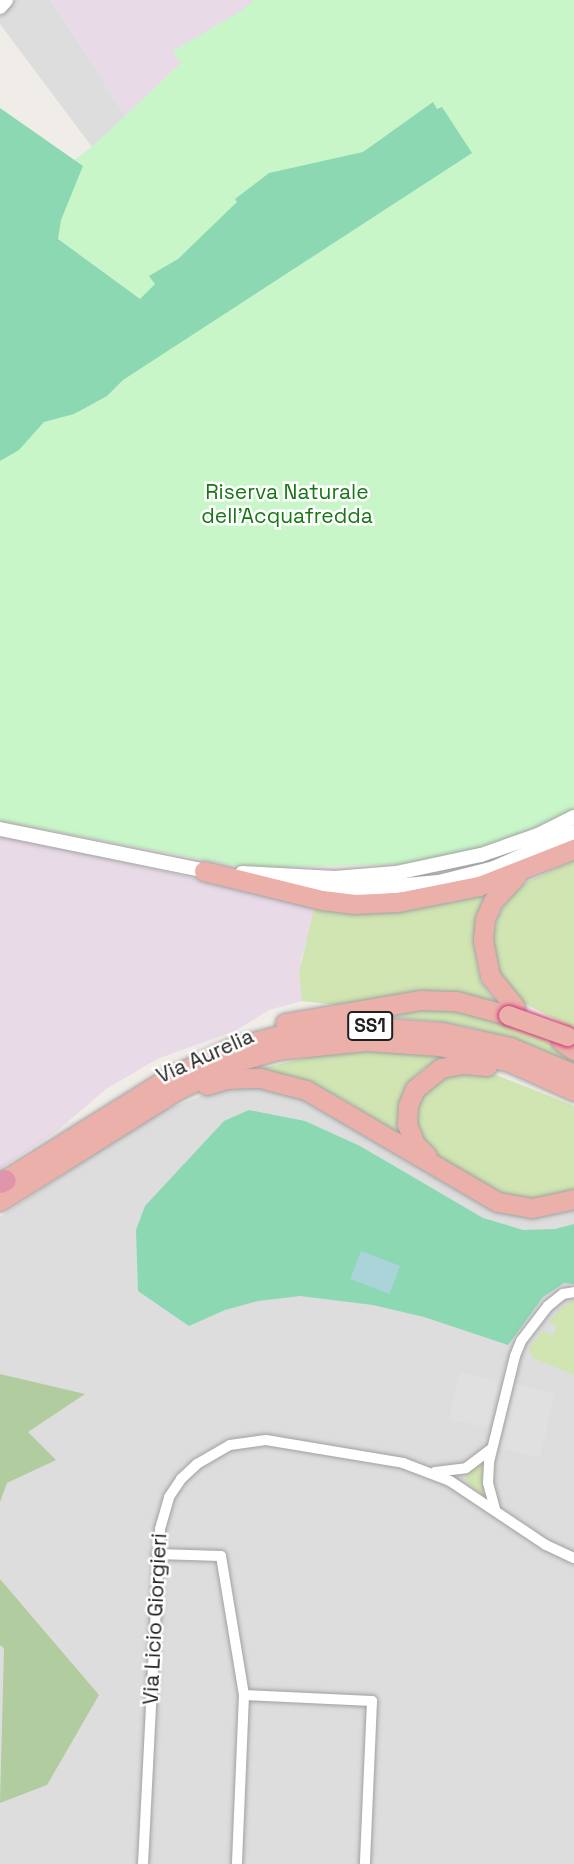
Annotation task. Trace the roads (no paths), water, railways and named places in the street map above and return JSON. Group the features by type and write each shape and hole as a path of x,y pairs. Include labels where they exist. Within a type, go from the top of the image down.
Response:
{"highway":[{"path":"204,871 313,898 353,904 457,893 519,873 574,849"},
{"path":"512,1011 490,976 482,940 485,919 493,901 519,873"},
{"path":"168,1079 225,1042 324,1014 433,1000 512,1011 569,1041"},
{"name":"Via Aurelia","path":"1,1187 168,1079 219,1053 260,1039 327,1028 415,1028 479,1039 539,1057 574,1074"},
{"name":"Via Aurelia","path":"1,1187 238,1061 277,1050 336,1042 394,1041 449,1048 510,1062 574,1091"},
{"path":"443,1171 415,1144 407,1124 410,1100 425,1079 441,1068 464,1064 551,1079"},
{"path":"150,1106 227,1079 260,1079 289,1084 323,1097 487,1198 514,1206 548,1207 574,1199"}],"street":[{"path":"0,7 6,0"},
{"path":"204,871 306,878 396,873 481,855 538,835 574,817"},
{"path":"0,829 204,871 322,888 412,886 468,876 574,832"},
{"path":"495,1509 488,1483 491,1449 510,1369 521,1341 552,1301 563,1294 574,1292"},
{"name":"Via Licio Giorgieri","path":"144,1864 157,1554 162,1517 174,1488 197,1464 230,1445 266,1440 403,1462 433,1472 495,1509 546,1545 574,1558"},
{"name":"Via Licio Giorgieri","path":"433,1472 466,1468 491,1449"},
{"path":"157,1554 221,1556 244,1695 237,1864"},
{"path":"244,1695 372,1701 365,1864"}],"water":[{"path":"361,1251 400,1266 389,1294 350,1279"}],"park label":[{"name":"Riserva Naturale dell'Acquafredda","path":"287,504"}]}
